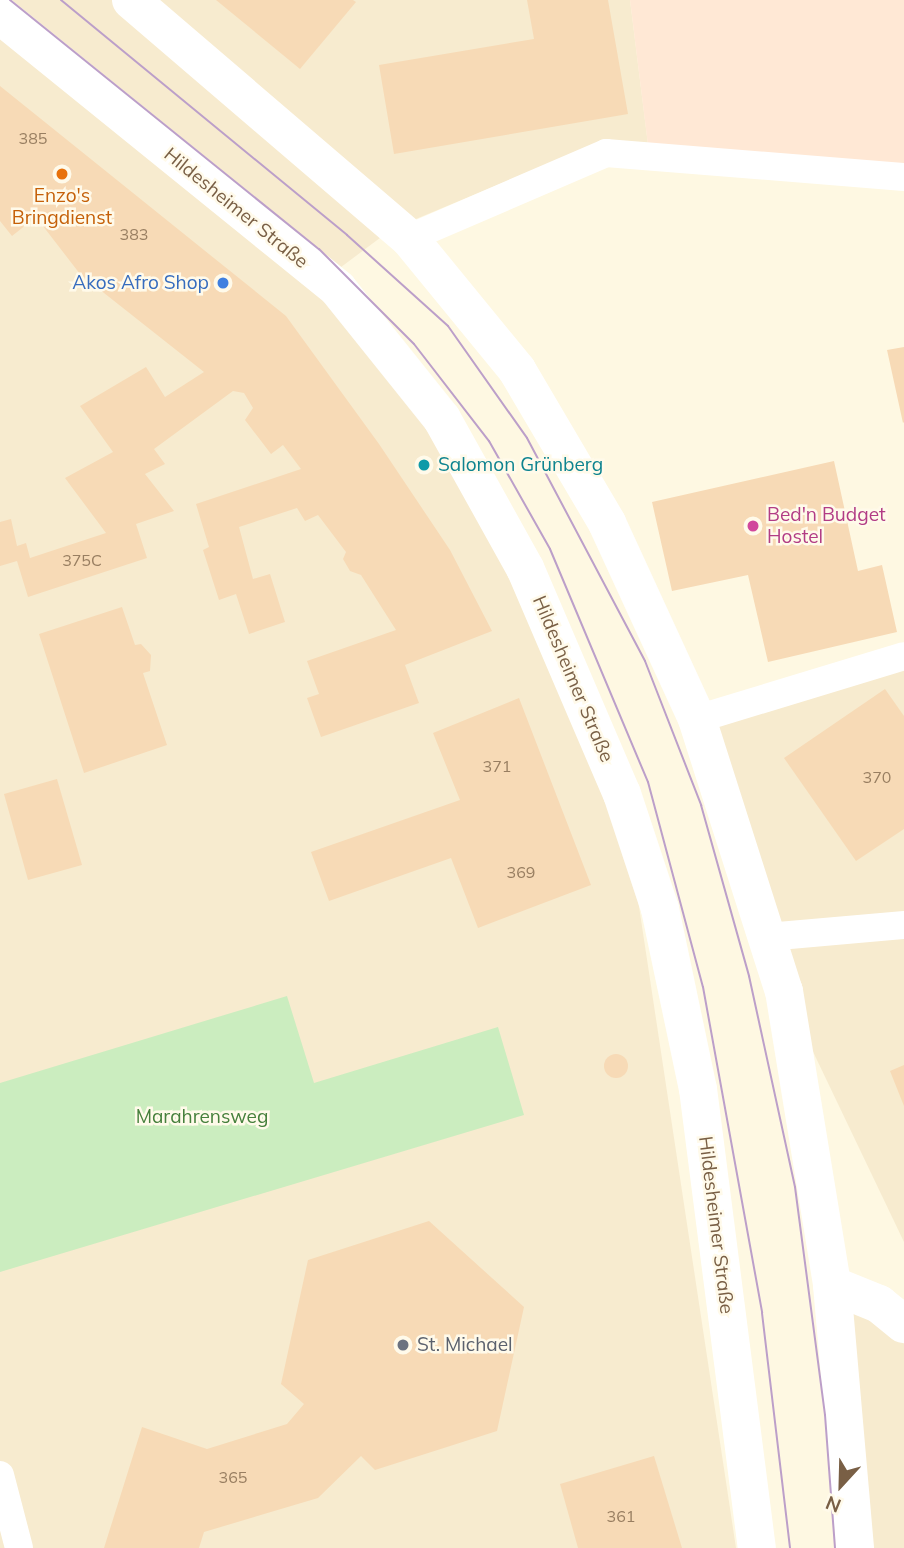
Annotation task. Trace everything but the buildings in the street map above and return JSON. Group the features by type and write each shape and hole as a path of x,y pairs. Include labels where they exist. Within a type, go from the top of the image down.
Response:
{"main road":[{"path":"131,0 409,238 517,370 607,523 697,719 784,991 832,1285 855,1548"},
{"name":"Hildesheimer Straße","path":"0,15 338,289 442,419 525,568 622,794 660,909 698,1090 757,1548"},
{"path":"832,1285 879,1304 904,1324"}],"lane":[{"path":"409,238 606,153 904,177"},
{"path":"697,719 904,656"},
{"path":"767,937 904,925"},
{"path":"0,1475 19,1548"}],"shaded area":[{"path":"0,0 630,0 648,145 603,141 392,229 325,279 442,419 622,794 736,1548 0,1548"},
{"path":"630,0 904,0 904,166 648,145"},
{"path":"904,656 904,1242 784,991 697,719"},
{"path":"832,1285 904,1332 904,1548 855,1548"}],"green space":[{"name":"Marahrensweg","path":"287,996 314,1083 498,1027 524,1115 0,1272 0,1083"}],"tram line":[{"path":"10,0 319,249 414,344 489,441 550,549 648,782 703,987 762,1313 790,1548"},
{"path":"61,0 347,235 448,326 527,438 645,661 701,805 749,976 795,1187 825,1415 835,1548"}],"place":[{"name":"Enzo's Bringdienst","path":"62,174"},
{"name":"Akos Afro Shop","path":"223,283"},
{"name":"Salomon Grünberg","path":"424,465"},
{"name":"Bed'n Budget Hostel","path":"753,526"},
{"name":"St. Michael","path":"403,1345"}]}
